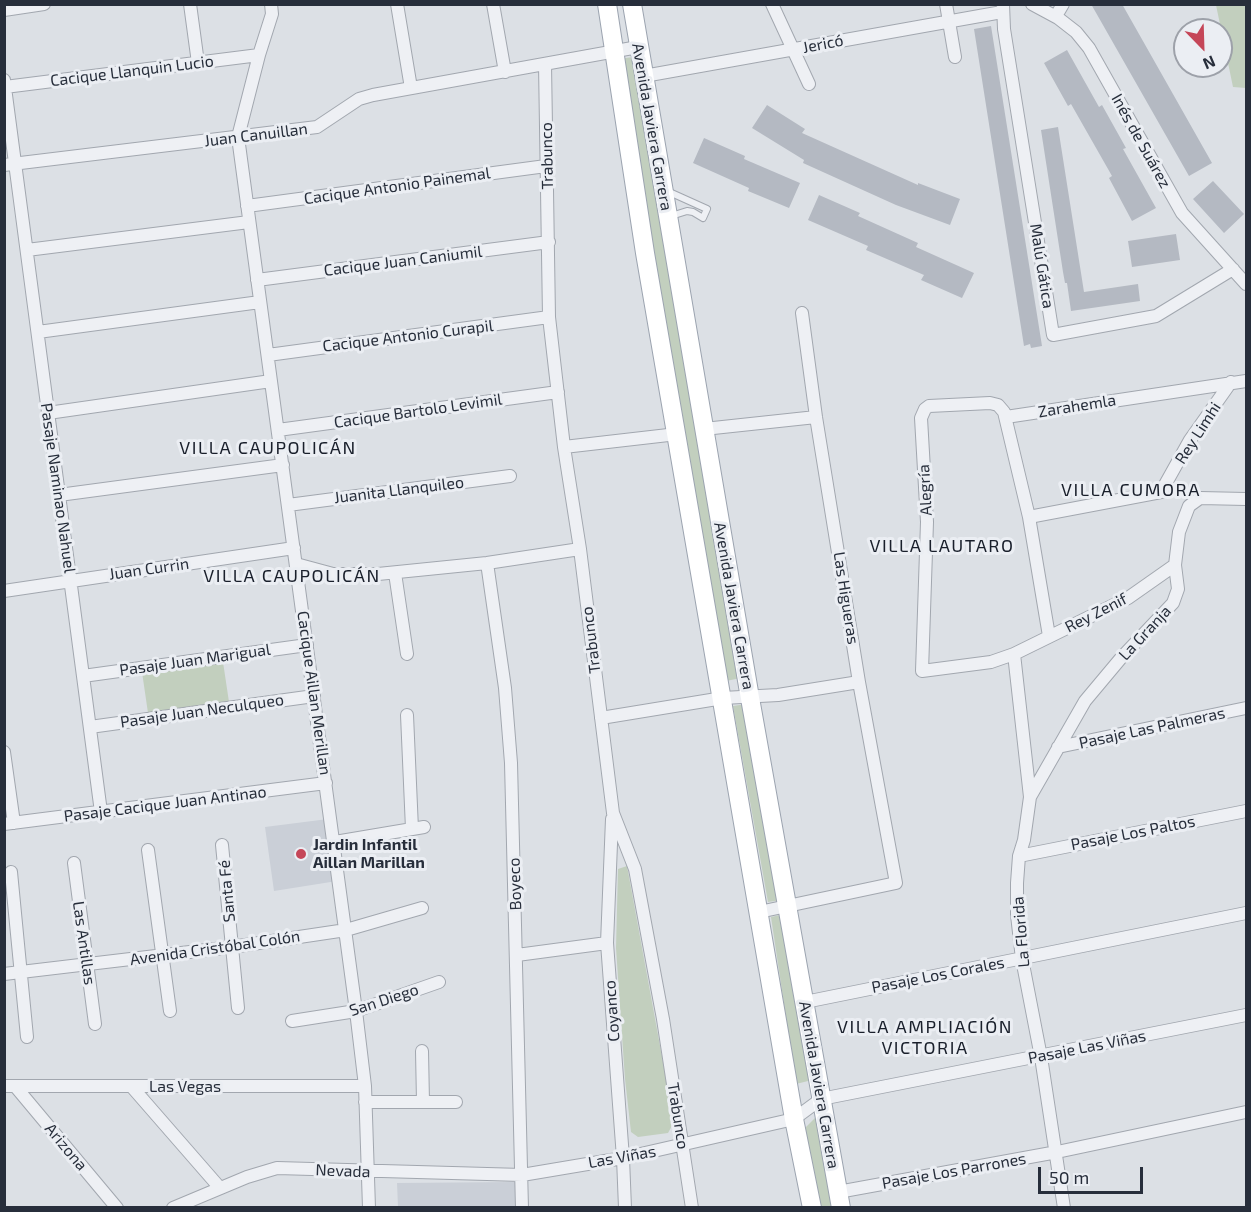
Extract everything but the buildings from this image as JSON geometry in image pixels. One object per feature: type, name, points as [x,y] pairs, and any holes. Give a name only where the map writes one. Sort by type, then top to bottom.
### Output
[{"type":"main road","name":"Avenida Javiera Carrera","points":[[607,4],[645,253],[794,1119],[812,1208]]},
{"type":"main road","name":"Avenida Javiera Carrera","points":[[632,4],[750,698],[806,1002],[839,1200]]},
{"type":"street","points":[[4,9],[44,4]]},
{"type":"street","points":[[190,4],[198,63]]},
{"type":"street","name":"Cacique Aillan Merillan","points":[[271,4],[272,14],[238,137],[356,1011],[365,1086],[369,1208]]},
{"type":"street","points":[[397,4],[411,88]]},
{"type":"street","points":[[493,4],[505,72]]},
{"type":"street","points":[[772,4],[810,84]]},
{"type":"street","points":[[946,4],[955,57]]},
{"type":"street","name":"Inés de Suárez","points":[[1032,4],[1056,16],[1076,32],[1089,48],[1182,213],[1246,284]]},
{"type":"street","points":[[1056,16],[1063,4]]},
{"type":"street","name":"Jericó","points":[[644,76],[949,21],[1003,8]]},
{"type":"street","name":"Malú Gática","points":[[1003,8],[1053,335],[1156,316],[1233,269]]},
{"type":"street","name":"Juan Canuillan","points":[[10,165],[317,128],[359,99],[638,48]]},
{"type":"street","name":"Cacique Llanquin Lucio","points":[[5,83],[259,55]]},
{"type":"street","name":"Trabunco","points":[[545,64],[549,318],[564,447],[580,549],[613,813],[635,869],[684,1146],[692,1208]]},
{"type":"street","name":"Pasaje Naminao Nahuel","points":[[5,83],[10,165],[27,250],[101,812]]},
{"type":"street","name":"Cacique Antonio Painemal","points":[[247,206],[546,166]]},
{"type":"street","points":[[27,250],[249,222]]},
{"type":"street","name":"Cacique Juan Caniumil","points":[[257,280],[549,242]]},
{"type":"street","points":[[38,332],[260,302]]},
{"type":"street","name":"Las Higueras","points":[[788,905],[896,883],[859,682],[816,417],[802,313]]},
{"type":"street","name":"Cacique Antonio Curapil","points":[[267,355],[549,318]]},
{"type":"street","points":[[48,413],[271,381]]},
{"type":"street","name":"Zarahemla","points":[[1006,417],[1246,381]]},
{"type":"street","name":"Rey Limhi","points":[[1029,517],[1161,492],[1190,441],[1231,382]]},
{"type":"street","name":"Cacique Bartolo Levimil","points":[[278,430],[558,392]]},
{"type":"street","name":"Alegría","points":[[922,671],[927,522],[921,418],[925,409],[933,404],[998,405],[1006,417]]},
{"type":"street","points":[[704,429],[816,417]]},
{"type":"street","points":[[1006,417],[1029,517],[1049,636]]},
{"type":"street","points":[[564,447],[677,434]]},
{"type":"street","points":[[59,495],[283,465]]},
{"type":"street","name":"Juanita Llanquileo","points":[[288,505],[510,476]]},
{"type":"street","name":"La Granja","points":[[1030,797],[1085,701],[1121,658],[1173,603],[1178,589],[1175,565],[1179,532],[1192,502],[1200,498],[1246,499]]},
{"type":"street","name":"Juan Currin","points":[[4,591],[294,548]]},
{"type":"street","points":[[296,564],[333,574],[395,573],[487,563],[580,549]]},
{"type":"street","name":"Boyeco","points":[[487,563],[505,688],[512,763],[522,1208]]},
{"type":"street","name":"Rey Zenif","points":[[922,671],[982,664],[1014,654],[1128,598],[1175,565]]},
{"type":"street","points":[[395,573],[407,654]]},
{"type":"street","name":"Pasaje Juan Marigual","points":[[83,676],[307,645]]},
{"type":"street","name":"La Florida","points":[[1014,654],[1030,797],[1024,840],[1019,856],[1017,894],[1022,959],[1041,1057],[1064,1208]]},
{"type":"street","points":[[601,718],[723,698],[778,695],[859,682]]},
{"type":"street","name":"Pasaje Juan Neculqueo","points":[[90,727],[314,696]]},
{"type":"street","name":"Pasaje Las Palmeras","points":[[1058,747],[1246,708]]},
{"type":"street","points":[[334,842],[418,828],[407,715]]},
{"type":"street","points":[[4,752],[9,824]]},
{"type":"street","name":"Pasaje Cacique Juan Antinao","points":[[9,824],[326,783]]},
{"type":"street","name":"Pasaje Los Paltos","points":[[1019,856],[1246,811]]},
{"type":"street","name":"Coyanco","points":[[613,813],[608,943],[625,1208]]},
{"type":"street","name":"Santa Fé","points":[[222,845],[238,1008]]},
{"type":"street","points":[[148,850],[170,1011]]},
{"type":"street","name":"Las Antillas","points":[[74,863],[95,1024]]},
{"type":"street","points":[[11,872],[27,1037]]},
{"type":"street","points":[[759,912],[788,905]]},
{"type":"street","name":"Avenida Cristóbal Colón","points":[[4,974],[232,947],[346,930],[422,908]]},
{"type":"street","name":"Pasaje Los Corales","points":[[806,1002],[1246,913]]},
{"type":"street","points":[[517,955],[608,943]]},
{"type":"street","name":"San Diego","points":[[292,1021],[356,1011],[439,982]]},
{"type":"street","name":"Pasaje Las Viñas","points":[[821,1099],[1246,1015]]},
{"type":"street","points":[[422,1051],[423,1102]]},
{"type":"street","name":"Las Vegas","points":[[10,1086],[365,1086]]},
{"type":"street","name":"Arizona","points":[[10,1086],[117,1208]]},
{"type":"street","points":[[132,1087],[220,1188]]},
{"type":"street","name":"Las Viñas","points":[[522,1175],[684,1146],[794,1119],[821,1099]]},
{"type":"street","points":[[365,1102],[456,1101]]},
{"type":"street","name":"Pasaje Los Parrones","points":[[839,1200],[1246,1112]]},
{"type":"street","name":"Nevada","points":[[172,1208],[247,1177],[277,1168],[522,1175]]},
{"type":"lane","points":[[664,190],[707,210],[703,218],[687,211],[667,218]]},
{"type":"shaded area","name":"Jardin Infantil Aillan Marillan","points":[[328,819],[337,881],[274,891],[265,827]]},
{"type":"shaded area","points":[[515,1182],[516,1207],[398,1207],[397,1183]]},
{"type":"green space","points":[[1216,5],[1246,5],[1246,88],[1233,87],[1231,78],[1233,78],[1233,18],[1219,18]]},
{"type":"green space","points":[[633,57],[741,678],[726,681],[619,59]]},
{"type":"green space","points":[[223,662],[229,702],[148,713],[142,672]]},
{"type":"green space","points":[[746,704],[782,900],[768,902],[733,706]]},
{"type":"green space","points":[[627,866],[674,1122],[668,1133],[638,1137],[631,1132],[616,948],[618,869]]},
{"type":"green space","points":[[785,914],[812,1080],[796,1084],[771,917]]},
{"type":"green space","points":[[820,1113],[836,1207],[819,1207],[804,1129]]},
{"type":"place","name":"Jardin Infantil Aillan Marillan","points":[[301,854]]},
{"type":"district","name":"VILLA CAUPOLICÁN","points":[[268,448]]},
{"type":"district","name":"VILLA CUMORA","points":[[1131,490]]},
{"type":"district","name":"VILLA LAUTARO","points":[[942,546]]},
{"type":"district","name":"VILLA CAUPOLICÁN","points":[[292,576]]},
{"type":"district","name":"VILLA AMPLIACIÓN VICTORIA","points":[[925,1037]]}]
